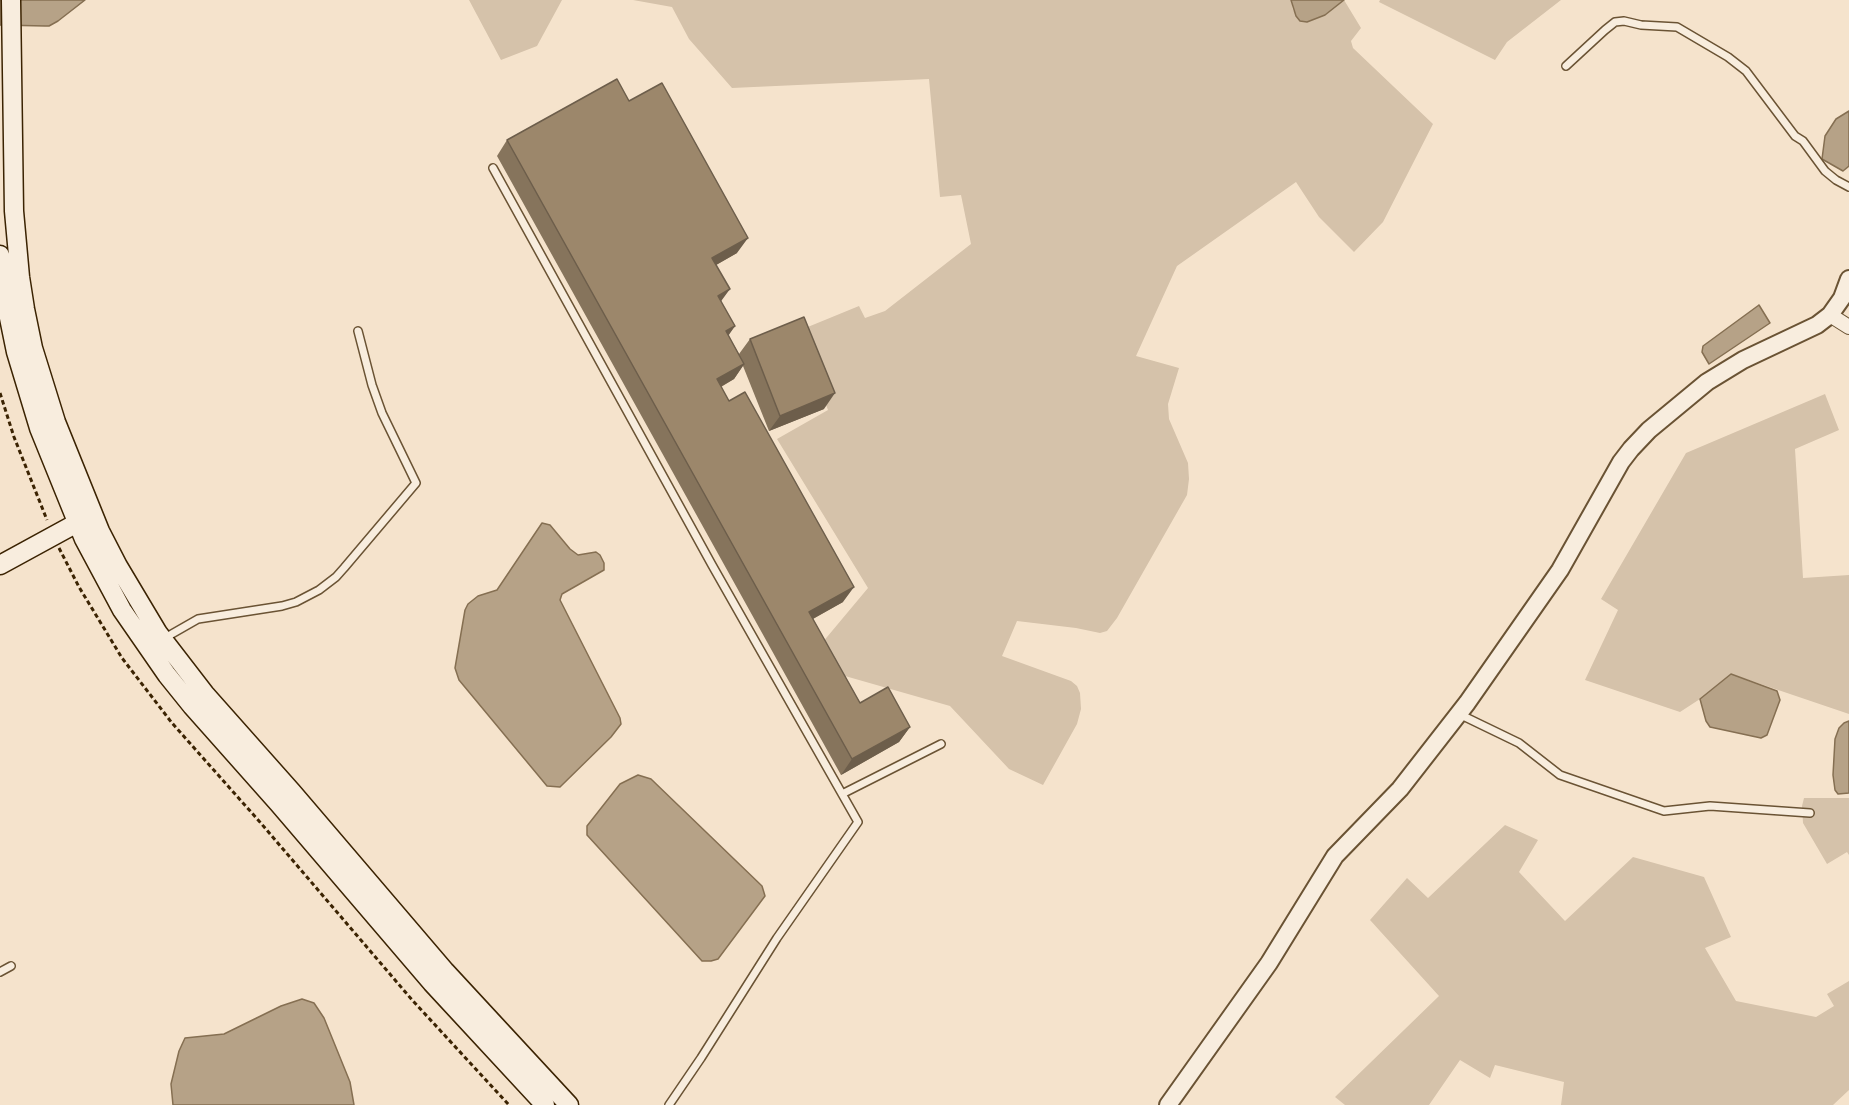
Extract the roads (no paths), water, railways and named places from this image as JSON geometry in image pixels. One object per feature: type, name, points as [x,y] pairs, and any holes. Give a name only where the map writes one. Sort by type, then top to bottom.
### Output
[{"type":"main road","points":[[11,0],[16,244],[33,348],[56,422],[96,522],[117,566],[163,639],[205,694],[445,971],[569,1105]]},
{"type":"main road","points":[[0,255],[8,313],[39,428],[77,523],[97,566],[122,610],[167,675],[432,983],[545,1105]]},
{"type":"main road","points":[[0,565],[77,523]]},
{"type":"street","points":[[1168,1105],[1269,963],[1335,856],[1400,789],[1459,714],[1560,570],[1622,462],[1649,430],[1707,382],[1743,360],[1817,324],[1830,315],[1842,298],[1849,279]]},
{"type":"street","points":[[1830,315],[1849,327]]},
{"type":"lane","points":[[1566,66],[1615,22],[1677,27],[1728,57],[1746,71],[1795,136],[1803,141],[1825,171],[1849,187]]},
{"type":"lane","points":[[493,168],[712,565],[858,822],[777,938],[669,1105]]},
{"type":"lane","points":[[163,639],[198,619],[282,606],[296,602],[319,590],[344,568],[416,483],[382,413],[358,331]]},
{"type":"lane","points":[[1459,714],[1519,743],[1560,776],[1664,811],[1710,806],[1810,813]]},
{"type":"lane","points":[[842,794],[941,744]]},
{"type":"lane","points":[[0,972],[11,966]]}]
